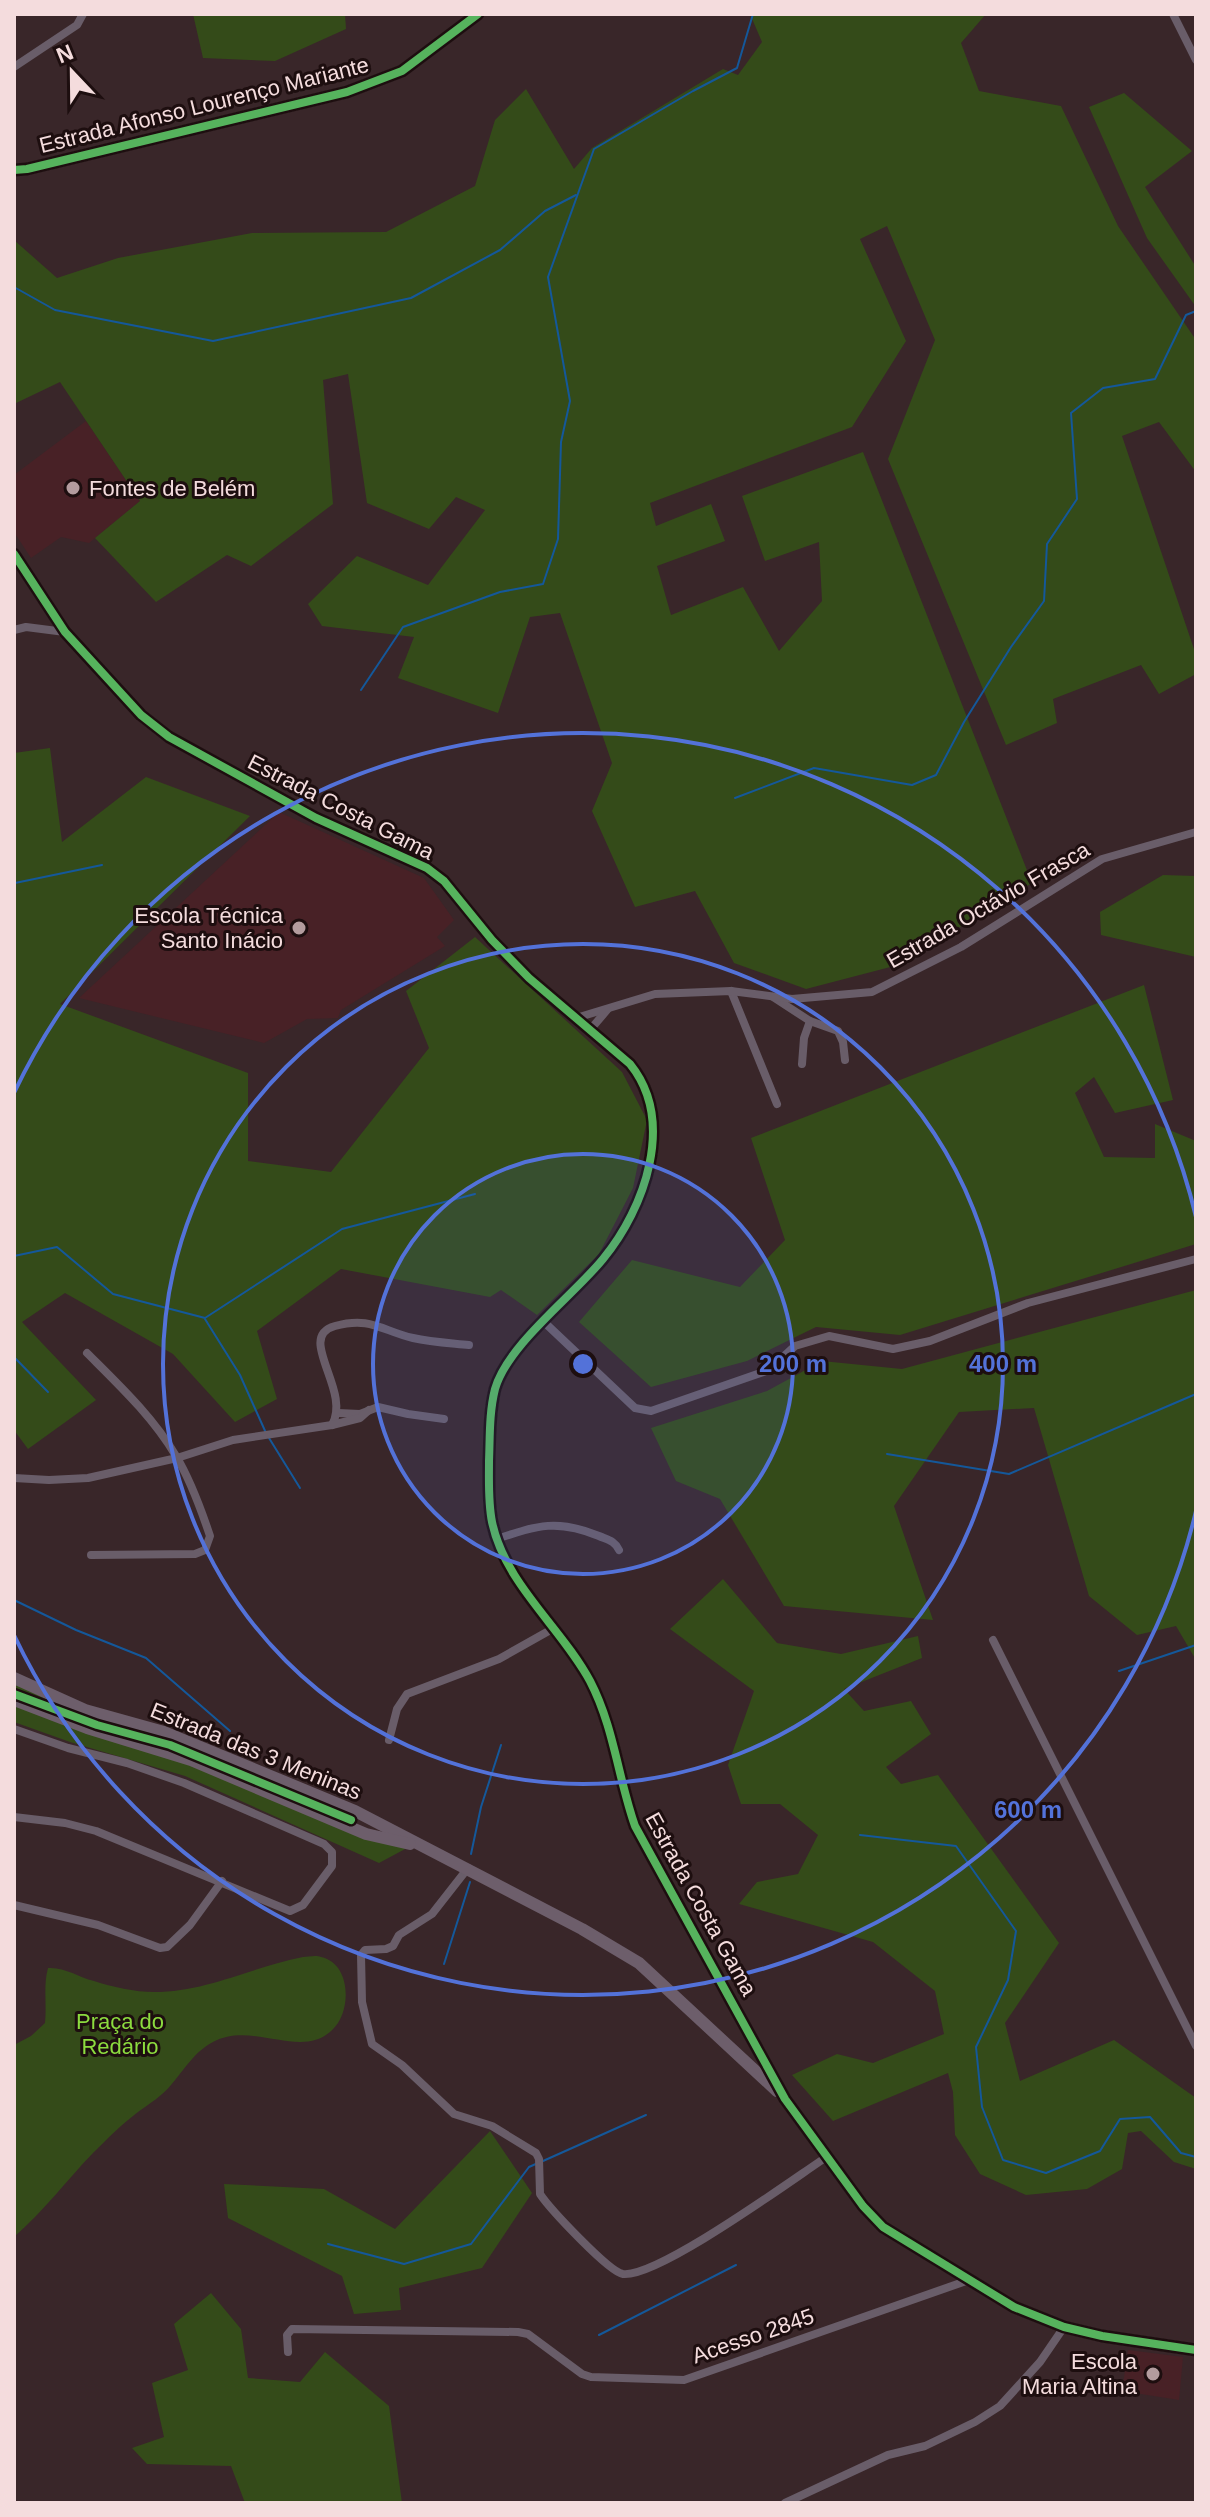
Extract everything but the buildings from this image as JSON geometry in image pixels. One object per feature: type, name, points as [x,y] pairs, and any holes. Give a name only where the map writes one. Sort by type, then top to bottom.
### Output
[{"type":"main road","name":"Estrada Afonso Lourenço Mariante","points":[[14,170],[183,133],[347,92],[402,71],[478,14]]},
{"type":"main road","name":"Estrada Costa Gama","points":[[14,554],[65,632],[141,715],[169,737],[315,817],[427,868],[444,881],[492,940],[529,978],[639,1075],[651,1109],[653,1149],[642,1190],[604,1259],[519,1349],[500,1375],[493,1397],[489,1498],[497,1539],[519,1580],[579,1663],[600,1702],[635,1826],[785,2099],[863,2206],[883,2227],[1014,2307],[1064,2327],[1102,2336],[1196,2350]]},
{"type":"main road","name":"Estrada das 3 Meninas","points":[[14,1678],[85,1710],[164,1732],[355,1811],[582,1929],[639,1963],[785,2099]]},
{"type":"main road","name":"Estrada das 3 Meninas","points":[[14,1700],[87,1728],[191,1760],[366,1834],[436,1852]]},
{"type":"main road","points":[[736,2052],[756,2043]]},
{"type":"street","points":[[14,67],[77,25],[83,14]]},
{"type":"street","points":[[1173,14],[1196,60]]},
{"type":"street","points":[[14,630],[26,627],[65,632]]},
{"type":"street","name":"Estrada Octávio Frasca","points":[[576,1018],[655,994],[731,991],[792,999],[872,992],[961,947],[1102,859],[1196,832]]},
{"type":"street","points":[[731,991],[777,1104]]},
{"type":"street","points":[[772,996],[810,1021],[838,1031],[845,1060]]},
{"type":"street","points":[[590,1030],[607,1010]]},
{"type":"street","points":[[802,1064],[804,1038],[810,1021]]},
{"type":"street","points":[[544,1322],[635,1408],[651,1411],[769,1370],[795,1346],[829,1336],[893,1349],[930,1341],[1028,1303],[1196,1259]]},
{"type":"street","points":[[332,1425],[338,1413],[336,1397],[319,1345],[321,1335],[327,1328],[363,1322],[392,1329],[411,1338],[469,1345]]},
{"type":"street","points":[[87,1353],[135,1401],[177,1458],[199,1505],[211,1542],[205,1550],[195,1554],[91,1555]]},
{"type":"street","points":[[338,1413],[345,1411],[356,1415],[378,1407],[444,1419]]},
{"type":"street","points":[[14,1478],[78,1479],[177,1458],[233,1440],[332,1425],[360,1418],[369,1410]]},
{"type":"street","points":[[497,1539],[561,1524],[576,1526],[612,1542],[619,1550]]},
{"type":"street","points":[[389,1740],[397,1709],[407,1694],[499,1659],[554,1628]]},
{"type":"street","points":[[993,1640],[1196,2046]]},
{"type":"street","points":[[14,1729],[184,1783],[324,1844],[332,1852],[332,1866],[303,1905],[290,1911],[96,1831],[65,1823],[14,1817]]},
{"type":"street","points":[[468,1868],[432,1914],[399,1935],[393,1946],[370,1949],[361,1955],[362,2002],[368,2036],[378,2050],[402,2065],[454,2114],[492,2126],[536,2153],[539,2159],[540,2194],[612,2270],[630,2274],[673,2258],[828,2156]]},
{"type":"street","points":[[14,1905],[78,1919],[160,1948],[167,1947],[190,1925],[222,1881]]},
{"type":"street","name":"Acesso 2845","points":[[288,2352],[287,2335],[292,2329],[518,2332],[528,2334],[582,2374],[591,2377],[684,2380],[969,2280]]},
{"type":"street","points":[[785,2503],[888,2455],[925,2446],[975,2422],[1000,2406],[1040,2362],[1064,2327]]},
{"type":"shaded area","name":"Fontes de Belém","points":[[86,421],[140,501],[89,543],[61,537],[31,558],[14,532],[14,475]]},
{"type":"shaded area","name":"Escola Técnica Santo Inácio","points":[[279,812],[424,878],[454,920],[437,937],[445,946],[341,1010],[338,1018],[307,1019],[264,1043],[79,998]]},
{"type":"shaded area","name":"Escola Maria Altina","points":[[1128,2350],[1183,2357],[1179,2400],[1122,2391]]},
{"type":"green space","points":[[193,14],[345,14],[346,29],[275,61],[203,58]]},
{"type":"green space","points":[[750,14],[986,14],[961,43],[979,91],[1061,106],[1118,226],[1196,340],[1196,472],[1159,422],[1122,436],[1196,655],[1196,674],[1159,694],[1141,665],[1053,699],[1057,723],[1006,745],[888,459],[935,340],[887,226],[860,239],[906,341],[852,427],[650,503],[656,526],[711,504],[725,541],[657,566],[671,615],[743,587],[779,651],[822,601],[819,542],[765,561],[742,496],[863,452],[1032,883],[898,965],[806,989],[734,963],[695,891],[635,907],[592,811],[612,763],[560,613],[530,617],[498,713],[398,678],[414,637],[322,626],[308,604],[357,556],[428,585],[485,510],[456,497],[429,529],[367,503],[348,374],[323,380],[333,504],[251,566],[227,555],[156,602],[95,538],[140,501],[60,382],[14,404],[14,240],[57,278],[118,258],[252,233],[386,232],[475,186],[495,120],[526,89],[574,169],[592,148],[723,69],[738,75],[762,42]]},
{"type":"green space","points":[[1124,93],[1192,151],[1145,187],[1196,267],[1196,307],[1147,238],[1089,107]]},
{"type":"green space","points":[[50,748],[62,842],[146,777],[250,816],[60,1004],[248,1073],[248,1161],[331,1172],[429,1048],[406,991],[475,937],[622,1072],[647,1120],[633,1188],[599,1254],[537,1315],[501,1290],[490,1297],[341,1269],[257,1331],[277,1399],[235,1422],[173,1354],[65,1293],[22,1322],[96,1400],[28,1449],[14,1430],[14,753]]},
{"type":"green space","points":[[1163,875],[1196,876],[1196,957],[1101,935],[1100,912]]},
{"type":"green space","points":[[1144,985],[1173,1100],[1115,1113],[1094,1077],[1075,1093],[1104,1157],[1155,1158],[1155,1124],[1196,1141],[1196,1244],[900,1335],[816,1327],[747,1361],[651,1387],[579,1322],[632,1260],[740,1287],[785,1240],[751,1138]]},
{"type":"green space","points":[[1196,1290],[1196,1660],[1176,1626],[1137,1635],[1089,1596],[1034,1408],[959,1412],[894,1506],[933,1620],[784,1606],[720,1499],[676,1481],[651,1428],[767,1391],[822,1361],[902,1369]]},
{"type":"green space","points":[[723,1579],[777,1643],[841,1654],[918,1636],[922,1658],[844,1689],[864,1711],[911,1701],[931,1734],[886,1767],[901,1784],[938,1775],[1059,1943],[1005,2023],[1020,2081],[1114,2040],[1196,2098],[1196,2169],[1174,2162],[1141,2131],[1128,2133],[1122,2169],[1087,2189],[1026,2195],[980,2174],[955,2135],[953,2092],[948,2073],[833,2121],[792,2075],[837,2054],[873,2063],[944,2034],[935,1991],[873,1942],[739,1904],[757,1882],[798,1874],[818,1835],[780,1804],[741,1804],[728,1765],[754,1691],[670,1629]]},
{"type":"green space","points":[[14,1682],[152,1732],[354,1816],[355,1821],[353,1823],[14,1697]]},
{"type":"green space","points":[[14,1704],[150,1749],[407,1848],[379,1863],[185,1776],[14,1722]]},
{"type":"green space","name":"Praça do Redário","points":[[319,1956],[330,1961],[342,1975],[345,1985],[342,2015],[326,2035],[312,2041],[296,2042],[246,2035],[229,2036],[206,2046],[164,2093],[98,2148],[14,2237],[14,2045],[31,2036],[45,2023],[48,1968],[116,1987],[154,1992],[211,1984],[303,1957]]},
{"type":"green space","points":[[490,2131],[532,2193],[482,2268],[399,2288],[401,2310],[354,2314],[342,2276],[228,2218],[224,2184],[324,2189],[395,2229]]},
{"type":"green space","points":[[211,2293],[241,2329],[248,2378],[300,2382],[325,2352],[389,2406],[402,2503],[245,2503],[231,2466],[147,2464],[132,2448],[164,2437],[152,2383],[188,2370],[174,2324]]},
{"type":"waterway","points":[[361,690],[403,627],[500,592],[543,584],[558,539],[561,442],[570,401],[548,277],[594,149],[737,68],[753,14]]},
{"type":"waterway","points":[[14,287],[55,310],[213,341],[411,298],[500,250],[545,211],[576,195]]},
{"type":"waterway","points":[[735,798],[814,768],[912,785],[936,775],[964,722],[1044,601],[1047,544],[1077,499],[1071,413],[1103,388],[1155,379],[1186,315],[1196,311]]},
{"type":"waterway","points":[[14,852],[14,910]]},
{"type":"waterway","points":[[15,883],[102,865]]},
{"type":"waterway","points":[[14,1256],[57,1247],[113,1294],[205,1318],[342,1229],[475,1194]]},
{"type":"waterway","points":[[205,1319],[240,1375],[266,1433]]},
{"type":"waterway","points":[[14,1357],[48,1392]]},
{"type":"waterway","points":[[887,1454],[1009,1474],[1196,1394]]},
{"type":"waterway","points":[[269,1438],[300,1488]]},
{"type":"waterway","points":[[14,1600],[76,1630],[146,1658],[230,1731]]},
{"type":"waterway","points":[[1119,1671],[1196,1645]]},
{"type":"waterway","points":[[471,1854],[481,1807],[501,1745]]},
{"type":"waterway","points":[[860,1835],[956,1846],[1016,1931],[1008,1980],[976,2047],[982,2107],[1003,2160],[1046,2173],[1100,2151],[1120,2119],[1150,2117],[1181,2153],[1196,2157]]},
{"type":"waterway","points":[[444,1964],[470,1882]]},
{"type":"waterway","points":[[543,2161],[646,2115]]},
{"type":"waterway","points":[[328,2244],[404,2264],[471,2244],[529,2167],[538,2163]]},
{"type":"waterway","points":[[599,2335],[736,2265]]},
{"type":"cycle path","points":[[14,170],[347,92],[402,71],[478,14]]},
{"type":"cycle path","points":[[14,554],[65,632],[141,715],[169,737],[316,818],[427,868],[444,881],[492,940],[529,978],[630,1064],[644,1087],[651,1111],[653,1137],[650,1164],[642,1190],[618,1238],[603,1259],[513,1355],[495,1389],[490,1425],[489,1492],[492,1522],[499,1544],[521,1585],[590,1681],[605,1716],[635,1826],[785,2099],[863,2206],[883,2227],[1014,2307],[1064,2327],[1102,2336],[1196,2350]]},
{"type":"cycle path","points":[[14,1694],[97,1725],[170,1745],[351,1820]]},
{"type":"place","name":"Fontes de Belém","points":[[73,488]]},
{"type":"place","name":"Escola Técnica Santo Inácio","points":[[299,928]]},
{"type":"place","name":"Escola Maria Altina","points":[[1153,2374]]}]
